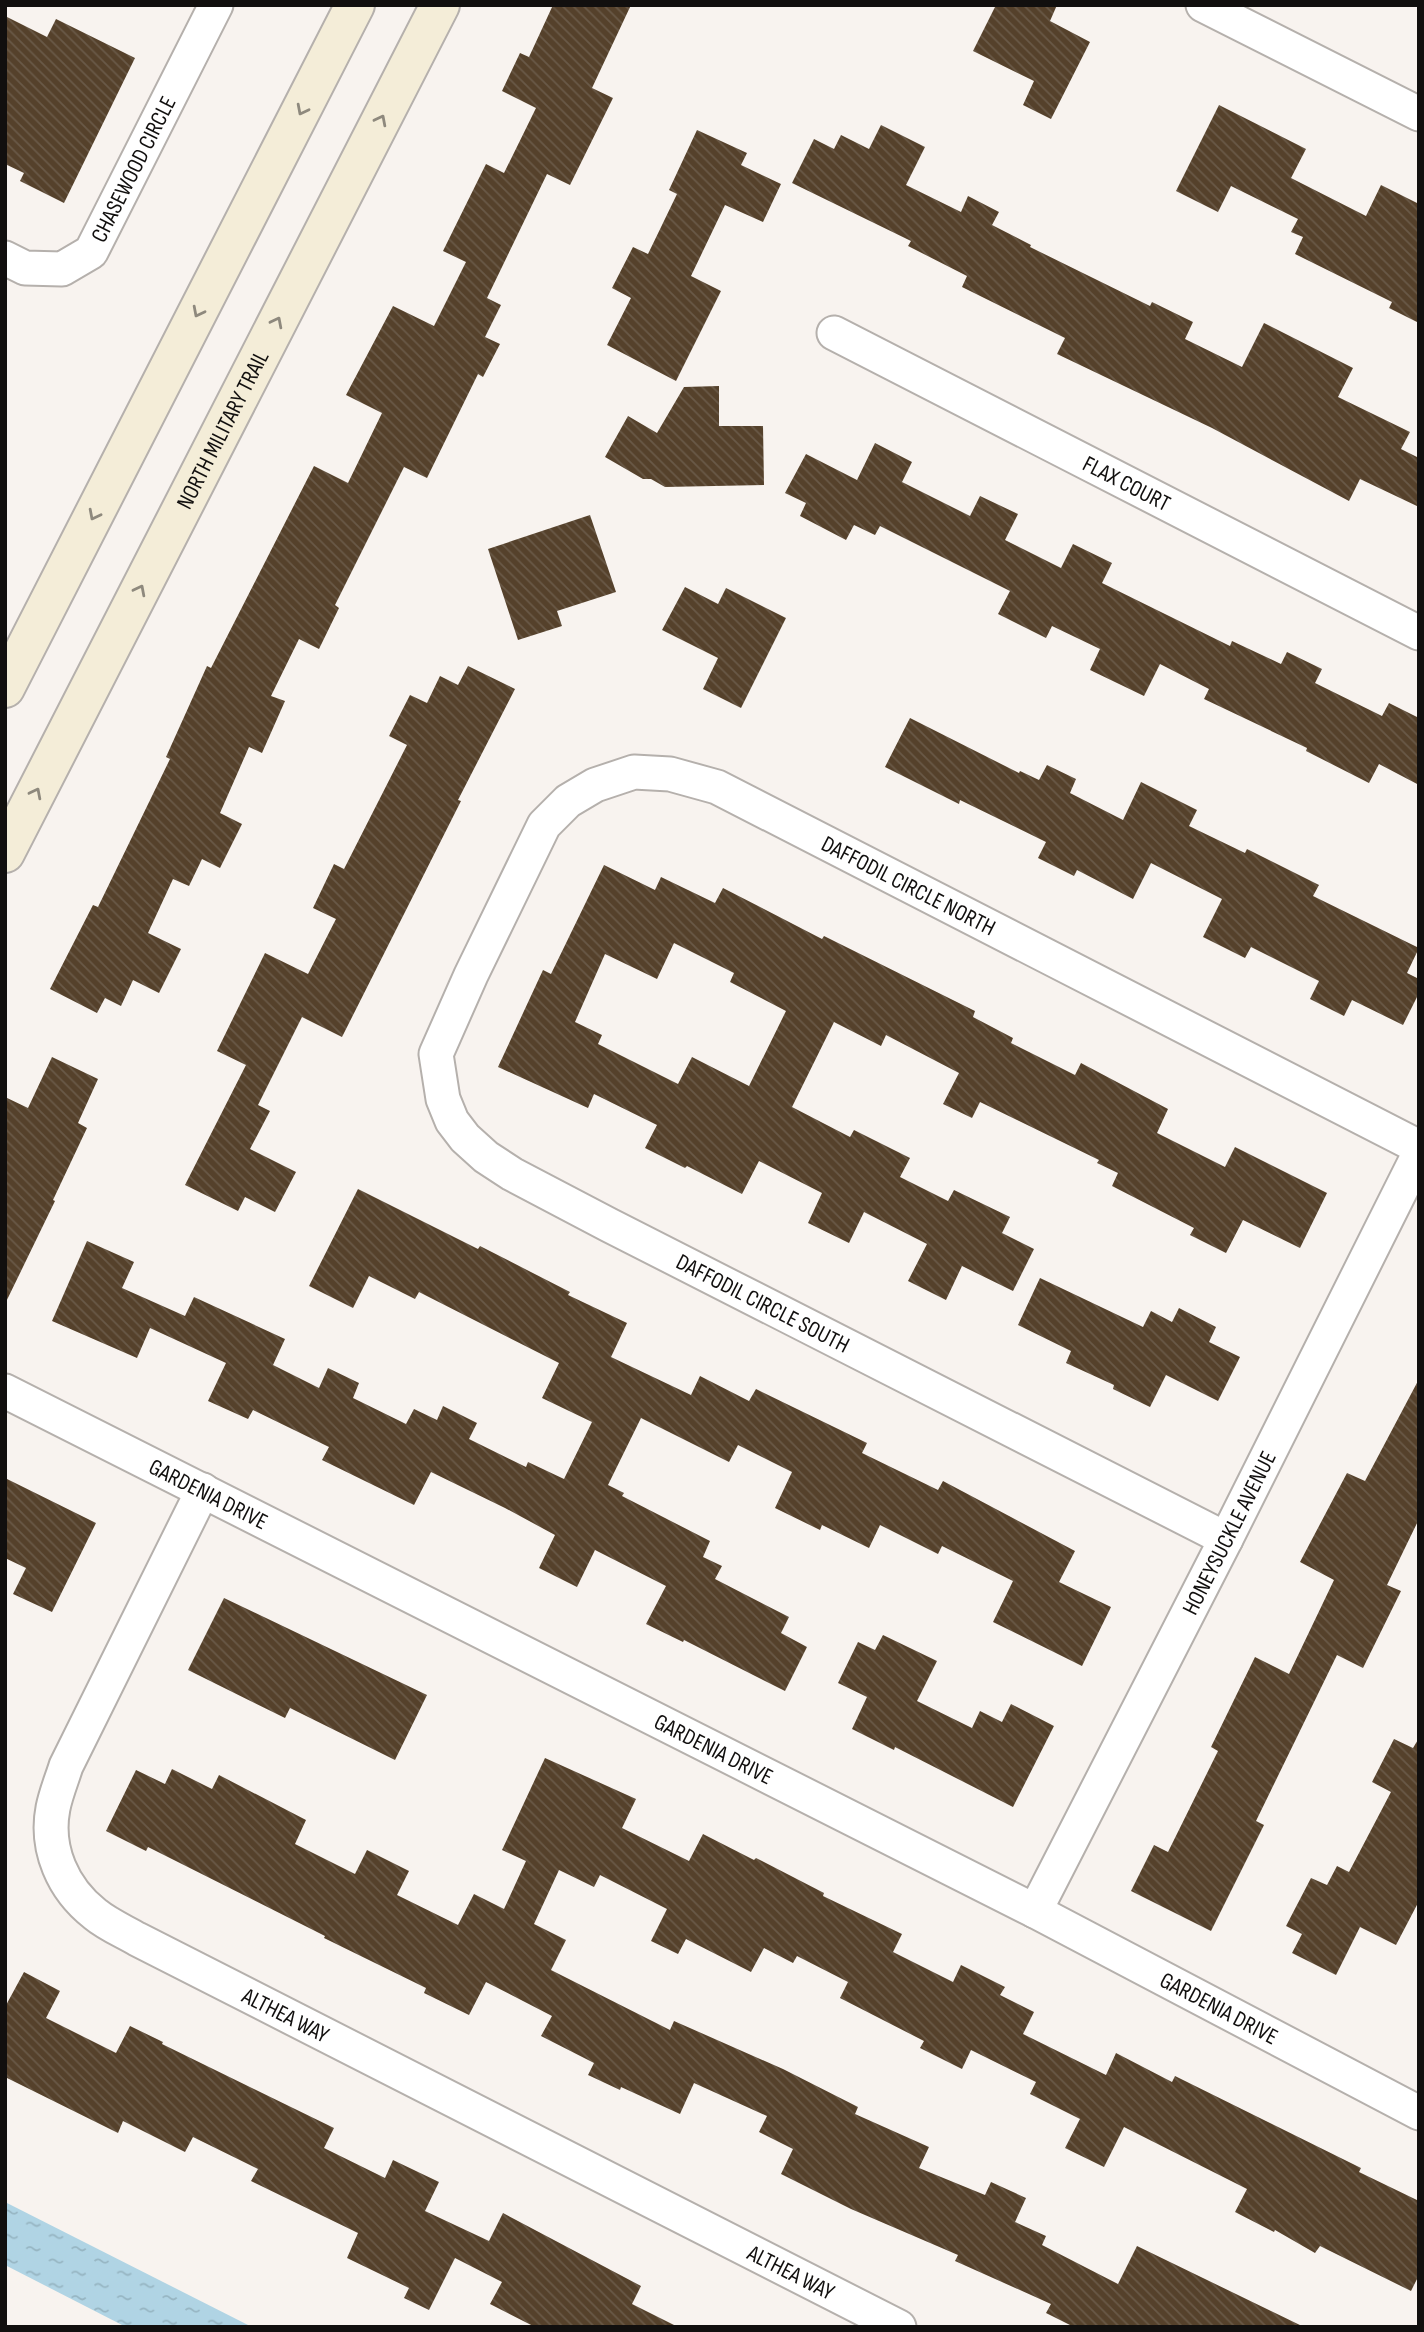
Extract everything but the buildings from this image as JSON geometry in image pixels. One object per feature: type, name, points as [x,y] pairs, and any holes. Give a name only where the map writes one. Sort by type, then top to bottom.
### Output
[{"type":"main road","points":[[5,688],[355,5]]},
{"type":"main road","name":"NORTH MILITARY TRAIL","points":[[5,853],[440,5]]},
{"type":"street","name":"CHASEWOOD CIRCLE","points":[[5,258],[25,268],[62,269],[91,252],[216,5]]},
{"type":"street","points":[[1203,5],[1419,114]]},
{"type":"street","name":"FLAX COURT","points":[[834,333],[1419,633]]},
{"type":"street","name":"DAFFODIL CIRCLE NORTH","points":[[471,975],[544,825],[568,801],[595,785],[634,772],[670,774],[717,787],[1419,1147]]},
{"type":"street","name":"DAFFODIL CIRCLE SOUTH","points":[[471,975],[436,1054],[443,1099],[452,1121],[486,1157],[512,1174],[609,1225],[1226,1539]]},
{"type":"street","name":"HONEYSUCKLE AVENUE","points":[[1035,1911],[1419,1154]]},
{"type":"street","name":"GARDENIA DRIVE","points":[[5,1391],[1415,2102]]},
{"type":"street","name":"ALTHEA WAY","points":[[203,1490],[66,1766],[53,1809],[52,1844],[58,1867],[71,1891],[95,1915],[137,1939],[899,2327]]},
{"type":"water","points":[[5,2202],[252,2327],[126,2327],[5,2265]]}]
